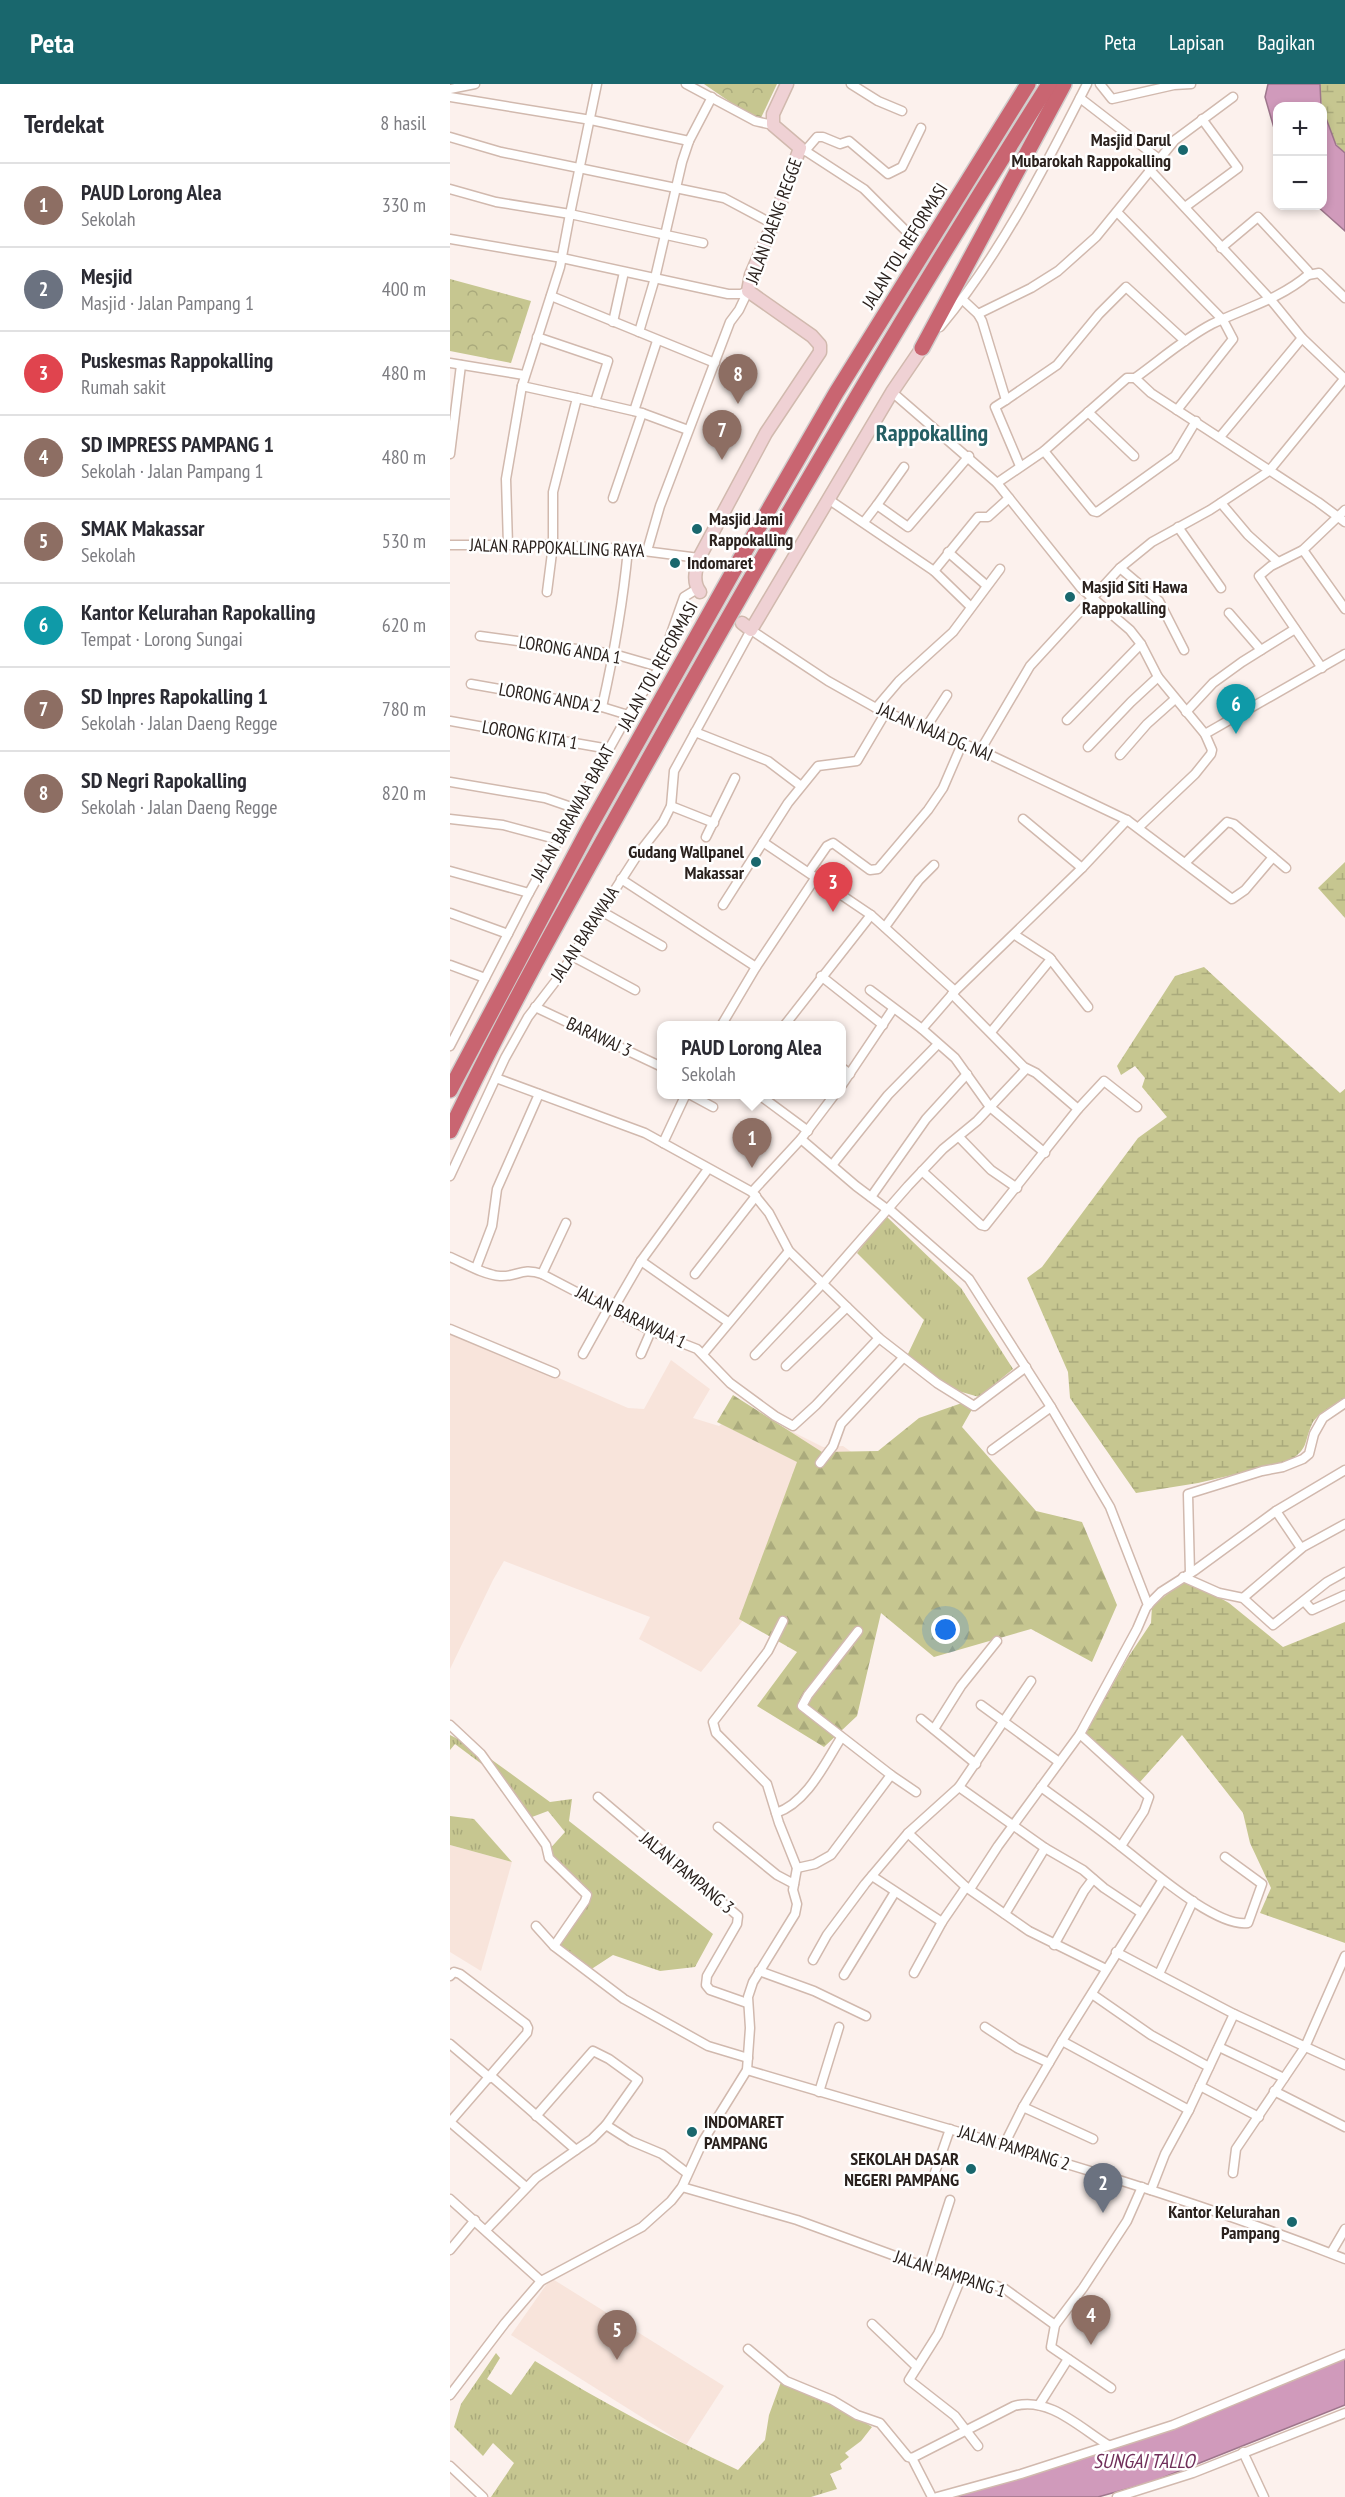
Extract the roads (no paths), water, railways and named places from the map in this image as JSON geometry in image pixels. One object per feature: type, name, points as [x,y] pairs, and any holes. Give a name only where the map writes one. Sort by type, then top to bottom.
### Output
[{"type":"highway","name":"JALAN TOL REFORMASI","points":[[450,1090],[588,830],[836,393],[1028,84]]},
{"type":"highway","name":"JALAN TOL REFORMASI","points":[[450,1131],[491,1047],[762,557],[861,388],[1049,84]]},
{"type":"highway","points":[[922,348],[1064,84]]},
{"type":"highway","points":[[450,1077],[484,1024]]},
{"type":"street","points":[[450,89],[475,84]]},
{"type":"street","points":[[508,545],[506,479],[524,375],[562,258],[597,84]]},
{"type":"street","points":[[686,84],[755,121],[773,124],[773,114],[787,84]]},
{"type":"street","points":[[746,626],[828,499],[892,392],[922,348],[963,300],[1017,213],[1087,84]]},
{"type":"street","points":[[1100,84],[1109,98],[1116,99],[1174,85],[1191,84]]},
{"type":"street","points":[[853,86],[902,111]]},
{"type":"street","points":[[450,97],[591,120],[689,141]]},
{"type":"street","points":[[639,332],[656,278],[675,188],[689,141],[712,97]]},
{"type":"street","points":[[978,314],[1058,271],[1096,237],[1149,169],[1175,140],[1233,97]]},
{"type":"street","points":[[1080,98],[1159,159]]},
{"type":"street","points":[[1185,207],[1238,168],[1202,119]]},
{"type":"street","name":"JALAN DAENG REGGE","points":[[699,558],[766,433],[819,352],[820,345],[812,336],[748,291],[751,275],[802,150],[773,124]]},
{"type":"street","points":[[906,231],[864,189],[802,150],[817,137],[823,137],[837,144],[849,141],[888,174],[902,167],[921,128]]},
{"type":"street","points":[[450,136],[501,152],[729,200],[773,224]]},
{"type":"street","points":[[980,751],[1030,666],[1120,568],[1152,542],[1221,503],[1269,471],[1345,378],[1302,338],[1271,300],[1149,169]]},
{"type":"street","points":[[450,189],[496,202],[570,214],[703,243]]},
{"type":"street","points":[[1117,212],[1223,320],[1232,336],[1232,341],[1176,410]]},
{"type":"street","points":[[1221,248],[1258,217],[1308,272],[1308,275]]},
{"type":"street","points":[[450,239],[562,258],[735,295],[748,291]]},
{"type":"street","points":[[613,322],[624,272]]},
{"type":"street","points":[[997,483],[1044,451],[1127,378],[1135,378],[1185,341],[1223,320],[1271,300],[1308,275],[1320,273],[1345,298]]},
{"type":"street","points":[[1020,466],[994,407],[1057,365],[1099,314],[1126,287],[1185,341]]},
{"type":"street","points":[[647,551],[660,507],[688,430],[730,322],[748,291]]},
{"type":"street","points":[[551,296],[715,363]]},
{"type":"street","points":[[963,300],[978,314],[1006,400]]},
{"type":"street","points":[[537,337],[608,361],[595,402]]},
{"type":"street","points":[[1220,437],[1302,338]]},
{"type":"street","points":[[613,498],[657,341]]},
{"type":"street","points":[[450,363],[524,375]]},
{"type":"street","points":[[450,454],[461,365]]},
{"type":"street","points":[[1135,378],[1151,393],[1176,410],[1343,517],[1303,550],[1278,562],[1260,573],[1259,576],[1322,668]]},
{"type":"street","points":[[522,386],[638,412],[688,430]]},
{"type":"street","points":[[892,392],[969,456],[997,483],[1072,577],[1092,599],[1130,630],[1141,644],[1158,677],[1205,734],[1212,750],[1211,754],[1195,774],[1139,826]]},
{"type":"street","points":[[547,592],[553,545],[553,492],[577,398]]},
{"type":"street","points":[[1088,412],[1134,456]]},
{"type":"street","points":[[1044,451],[1097,513],[1174,456],[1196,422]]},
{"type":"street","points":[[877,505],[908,527],[969,456]]},
{"type":"street","points":[[864,522],[904,467]]},
{"type":"street","points":[[934,571],[978,517],[988,517],[1009,498]]},
{"type":"street","points":[[828,499],[934,571],[971,607]]},
{"type":"street","points":[[1221,503],[1248,535],[1278,562]]},
{"type":"street","points":[[1178,527],[1221,588]]},
{"type":"street","name":"JALAN RAPPOKALLING RAYA","points":[[450,545],[553,545],[628,549],[699,558]]},
{"type":"street","points":[[602,707],[614,654],[628,549]]},
{"type":"street","points":[[1303,550],[1345,609]]},
{"type":"street","points":[[948,552],[987,585]]},
{"type":"street","points":[[698,591],[695,572],[699,558]]},
{"type":"street","points":[[1120,568],[1159,601],[1184,650]]},
{"type":"street","points":[[876,708],[899,681],[949,637],[999,569]]},
{"type":"street","name":"JALAN BARAWAJA BARAT","points":[[450,1046],[529,893],[609,748],[659,667],[684,597],[698,591]]},
{"type":"street","points":[[1229,613],[1261,650]]},
{"type":"street","name":"JALAN NAJA DG. NAI","points":[[746,626],[828,681],[876,708],[980,751],[1127,819],[1233,900],[1245,890],[1273,857]]},
{"type":"street","name":"JALAN BARAWAJA","points":[[450,1176],[516,1037],[572,956],[621,879],[663,822],[671,806],[674,771],[746,626]]},
{"type":"street","points":[[1186,712],[1213,683],[1295,629]]},
{"type":"street","name":"LORONG ANDA 1","points":[[480,636],[614,654],[659,667]]},
{"type":"street","points":[[1067,720],[1141,644]]},
{"type":"street","points":[[1205,734],[1345,654]]},
{"type":"street","points":[[1088,747],[1136,696],[1158,677]]},
{"type":"street","name":"LORONG ANDA 2","points":[[471,684],[602,707],[628,715]]},
{"type":"street","points":[[925,729],[947,695]]},
{"type":"street","points":[[1120,755],[1147,724],[1175,699]]},
{"type":"street","points":[[723,905],[801,786],[818,766],[857,761],[886,712]]},
{"type":"street","name":"LORONG KITA 1","points":[[450,721],[609,748]]},
{"type":"street","points":[[695,732],[768,761],[801,786]]},
{"type":"street","points":[[724,1021],[812,874],[826,846],[833,843],[870,870],[878,869],[928,810],[948,778],[962,744]]},
{"type":"street","points":[[706,837],[735,778]]},
{"type":"street","points":[[450,782],[545,798],[577,809]]},
{"type":"street","points":[[671,806],[714,823]]},
{"type":"street","points":[[450,819],[503,825],[560,840]]},
{"type":"street","points":[[1023,819],[1082,868]]},
{"type":"street","points":[[922,1029],[954,992],[1082,868],[1127,819]]},
{"type":"street","points":[[1185,863],[1227,822],[1234,824],[1286,868]]},
{"type":"street","points":[[763,842],[871,915],[954,992],[1026,1069],[1036,1073],[1078,1109]]},
{"type":"street","points":[[885,927],[919,880],[934,865]]},
{"type":"street","points":[[450,871],[529,893]]},
{"type":"street","points":[[621,879],[756,967]]},
{"type":"street","points":[[601,911],[662,946]]},
{"type":"street","points":[[450,913],[508,934]]},
{"type":"street","points":[[788,1021],[871,915]]},
{"type":"street","points":[[1015,935],[1051,959],[1088,1007]]},
{"type":"street","points":[[572,956],[635,990]]},
{"type":"street","points":[[992,1032],[1051,959]]},
{"type":"street","points":[[450,965],[485,978]]},
{"type":"street","points":[[821,976],[883,1025]]},
{"type":"street","points":[[870,990],[922,1029],[955,1058],[990,1107],[1044,1153]]},
{"type":"street","name":"BARAWAJ 3","points":[[535,1007],[657,1065]]},
{"type":"street","points":[[846,1080],[893,1009]]},
{"type":"street","points":[[833,1164],[888,1095],[938,1044]]},
{"type":"street","points":[[755,1355],[824,1282],[922,1171],[990,1107],[1026,1069]]},
{"type":"street","points":[[846,1071],[850,1074]]},
{"type":"street","points":[[871,1197],[926,1119],[967,1074]]},
{"type":"street","points":[[496,1078],[628,1126],[754,1194],[769,1214],[789,1251],[824,1282],[879,1338],[903,1358],[974,1406],[1026,1367]]},
{"type":"street","points":[[922,1171],[984,1226],[1104,1080],[1137,1107]]},
{"type":"street","points":[[476,1268],[492,1226],[497,1189],[539,1094]]},
{"type":"street","points":[[663,1143],[685,1099]]},
{"type":"street","points":[[696,1099],[713,1107]]},
{"type":"street","points":[[764,1099],[808,1131]]},
{"type":"street","points":[[695,1274],[754,1194],[832,1099]]},
{"type":"street","points":[[959,1137],[991,1170],[1017,1188]]},
{"type":"street","points":[[801,1139],[833,1164],[847,1180],[889,1209],[969,1280],[1051,1407],[1110,1507],[1148,1605]]},
{"type":"street","points":[[583,1354],[641,1262],[708,1169]]},
{"type":"street","points":[[542,1274],[566,1223]]},
{"type":"street","points":[[703,1354],[789,1251]]},
{"type":"street","name":"JALAN BARAWAJA 1","points":[[450,1257],[501,1276],[526,1270],[542,1274],[651,1331],[685,1344],[703,1354],[730,1383],[791,1426],[816,1406],[879,1338]]},
{"type":"street","points":[[641,1262],[728,1322]]},
{"type":"street","points":[[786,1366],[847,1307]]},
{"type":"street","points":[[450,1329],[555,1373]]},
{"type":"street","points":[[641,1354],[651,1331]]},
{"type":"street","points":[[820,1463],[833,1446],[841,1424],[903,1358]]},
{"type":"street","points":[[1186,1575],[1188,1494],[1262,1471],[1283,1467],[1303,1459],[1309,1454],[1314,1434],[1323,1418],[1345,1403]]},
{"type":"street","points":[[992,1450],[1051,1407]]},
{"type":"street","points":[[914,1973],[942,1922],[1080,1734],[1148,1605],[1174,1583],[1276,1511],[1345,1470]]},
{"type":"street","points":[[1276,1511],[1301,1548]]},
{"type":"street","points":[[1243,1598],[1301,1548],[1345,1524]]},
{"type":"street","points":[[1186,1575],[1219,1593],[1243,1598],[1273,1624],[1327,1582],[1345,1572]]},
{"type":"street","points":[[1304,1601],[1312,1610],[1345,1595]]},
{"type":"street","points":[[450,2395],[505,2323],[541,2281],[642,2227],[660,2213],[682,2187],[703,2141],[747,2070],[750,2015],[747,2004],[750,1990],[759,1971],[795,1914],[797,1904],[794,1884],[797,1868],[776,1813],[768,1784],[716,1733],[713,1722],[768,1651],[783,1621]]},
{"type":"street","points":[[858,1631],[802,1706],[841,1738],[916,1792]]},
{"type":"street","points":[[934,1729],[961,1686],[997,1641]]},
{"type":"street","points":[[813,1960],[827,1935],[908,1833],[959,1787],[1031,1681]]},
{"type":"street","points":[[981,1705],[1059,1762]]},
{"type":"street","points":[[921,1719],[976,1764]]},
{"type":"street","points":[[450,1725],[481,1754],[546,1845],[549,1858],[587,1896],[554,1946]]},
{"type":"street","points":[[1080,1734],[1150,1799],[1121,1846]]},
{"type":"street","points":[[776,1813],[793,1805],[818,1774],[841,1738]]},
{"type":"street","points":[[797,1868],[815,1864],[831,1855],[891,1775]]},
{"type":"street","points":[[959,1787],[1045,1848],[1083,1870],[1093,1880],[1140,1912]]},
{"type":"street","points":[[1041,1787],[1121,1846],[1162,1881],[1193,1901],[1236,1923],[1248,1923],[1262,1884],[1225,1857]]},
{"type":"street","name":"JALAN PAMPANG 3","points":[[598,1797],[738,1916],[735,1929],[707,1976],[706,1983],[710,1990],[747,2004]]},
{"type":"street","points":[[718,1827],[777,1875],[794,1884]]},
{"type":"street","points":[[908,1833],[968,1888],[1005,1914],[1054,1945],[1106,1969]]},
{"type":"street","points":[[1005,1914],[1045,1848]]},
{"type":"street","points":[[872,1876],[942,1922]]},
{"type":"street","points":[[1054,1945],[1084,1891],[1093,1880]]},
{"type":"street","points":[[1004,2145],[1023,2107],[1140,1912],[1162,1881]]},
{"type":"street","points":[[844,1975],[895,1892]]},
{"type":"street","points":[[1159,1974],[1193,1901]]},
{"type":"street","points":[[536,1926],[554,1946],[624,1999],[708,2046],[748,2058]]},
{"type":"street","points":[[1116,1952],[1234,2014],[1344,2064]]},
{"type":"street","points":[[1233,2173],[1236,2150],[1305,2047],[1345,1956]]},
{"type":"street","points":[[759,1971],[814,1991],[866,2016]]},
{"type":"street","points":[[450,1976],[454,1972],[460,1974],[528,2026],[527,2033],[450,2122],[526,2187]]},
{"type":"street","points":[[1092,1994],[1151,2035],[1209,2067]]},
{"type":"street","points":[[1111,2388],[1050,2346],[1055,2325],[1083,2289],[1147,2189],[1189,2110],[1234,2014]]},
{"type":"street","points":[[819,2092],[839,2027]]},
{"type":"street","points":[[985,2027],[1017,2048],[1050,2063]]},
{"type":"street","points":[[1062,2042],[1189,2110]]},
{"type":"street","points":[[450,2044],[576,2150]]},
{"type":"street","points":[[1219,2047],[1284,2078]]},
{"type":"street","points":[[486,2230],[526,2187],[606,2126],[638,2080],[609,2059],[593,2051],[536,2116]]},
{"type":"street","name":"JALAN PAMPANG 2","points":[[747,2070],[1004,2145],[1221,2212],[1345,2259]]},
{"type":"street","points":[[1200,2086],[1259,2117]]},
{"type":"street","points":[[1274,2091],[1345,2127]]},
{"type":"street","points":[[1023,2107],[1093,2139]]},
{"type":"street","points":[[606,2126],[631,2141],[662,2154],[687,2173]]},
{"type":"street","points":[[933,2178],[950,2129]]},
{"type":"street","name":"JALAN PAMPANG 1","points":[[682,2187],[798,2220],[928,2268],[1005,2289],[1055,2325]]},
{"type":"street","points":[[450,2199],[541,2281]]},
{"type":"street","points":[[928,2268],[950,2200]]},
{"type":"street","points":[[450,2250],[475,2220]]},
{"type":"street","points":[[1331,2253],[1345,2229]]},
{"type":"street","points":[[962,2276],[948,2313],[910,2382],[950,2411],[978,2446]]},
{"type":"street","points":[[872,2324],[917,2367]]},
{"type":"street","points":[[748,2349],[786,2381],[832,2400],[857,2415],[880,2423],[908,2457],[912,2458],[932,2497]]},
{"type":"street","points":[[937,2497],[1021,2474],[1173,2425],[1345,2354]]},
{"type":"street","points":[[1039,2405],[1068,2359]]},
{"type":"street","points":[[912,2458],[1017,2405],[1039,2405],[1052,2408],[1108,2445]]},
{"type":"street","points":[[1117,2497],[1174,2479],[1345,2413]]},
{"type":"street","points":[[1243,2452],[1264,2497]]},
{"type":"street","points":[[450,2466],[483,2497]]},
{"type":"water","points":[[1268,84],[1320,84],[1321,102],[1273,102],[1273,125],[1265,97]]},
{"type":"water","points":[[1327,121],[1336,145],[1345,153],[1345,231],[1321,210],[1327,210]]},
{"type":"water","name":"SUNGAI TALLO","points":[[1345,2356],[1345,2405],[1152,2482],[1098,2497],[950,2497],[1069,2460]]},
{"type":"place","name":"Masjid Darul Mubarokah Rappokalling","points":[[1183,150]]},
{"type":"place","name":"SD Negri Rapokalling","points":[[738,404]]},
{"type":"place","name":"SD Inpres Rapokalling 1","points":[[722,460]]},
{"type":"place","name":"Masjid Jami Rappokalling","points":[[697,529]]},
{"type":"place","name":"Indomaret","points":[[675,563]]},
{"type":"place","name":"Masjid Siti Hawa Rappokalling","points":[[1070,597]]},
{"type":"place","name":"Kantor Kelurahan Rapokalling","points":[[1236,734]]},
{"type":"place","name":"Gudang Wallpanel Makassar","points":[[756,862]]},
{"type":"place","name":"Puskesmas Rappokalling","points":[[833,912]]},
{"type":"place","name":"PAUD Lorong Alea","points":[[752,1168]]},
{"type":"place","name":"INDOMARET PAMPANG","points":[[692,2132]]},
{"type":"place","name":"SEKOLAH DASAR NEGERI PAMPANG","points":[[971,2169]]},
{"type":"place","name":"Mesjid","points":[[1103,2213]]},
{"type":"place","name":"Kantor Kelurahan Pampang","points":[[1292,2222]]},
{"type":"place","name":"SD IMPRESS PAMPANG 1","points":[[1091,2345]]},
{"type":"place","name":"SMAK Makassar","points":[[617,2360]]},
{"type":"district","name":"Rappokalling","points":[[932,433]]}]
